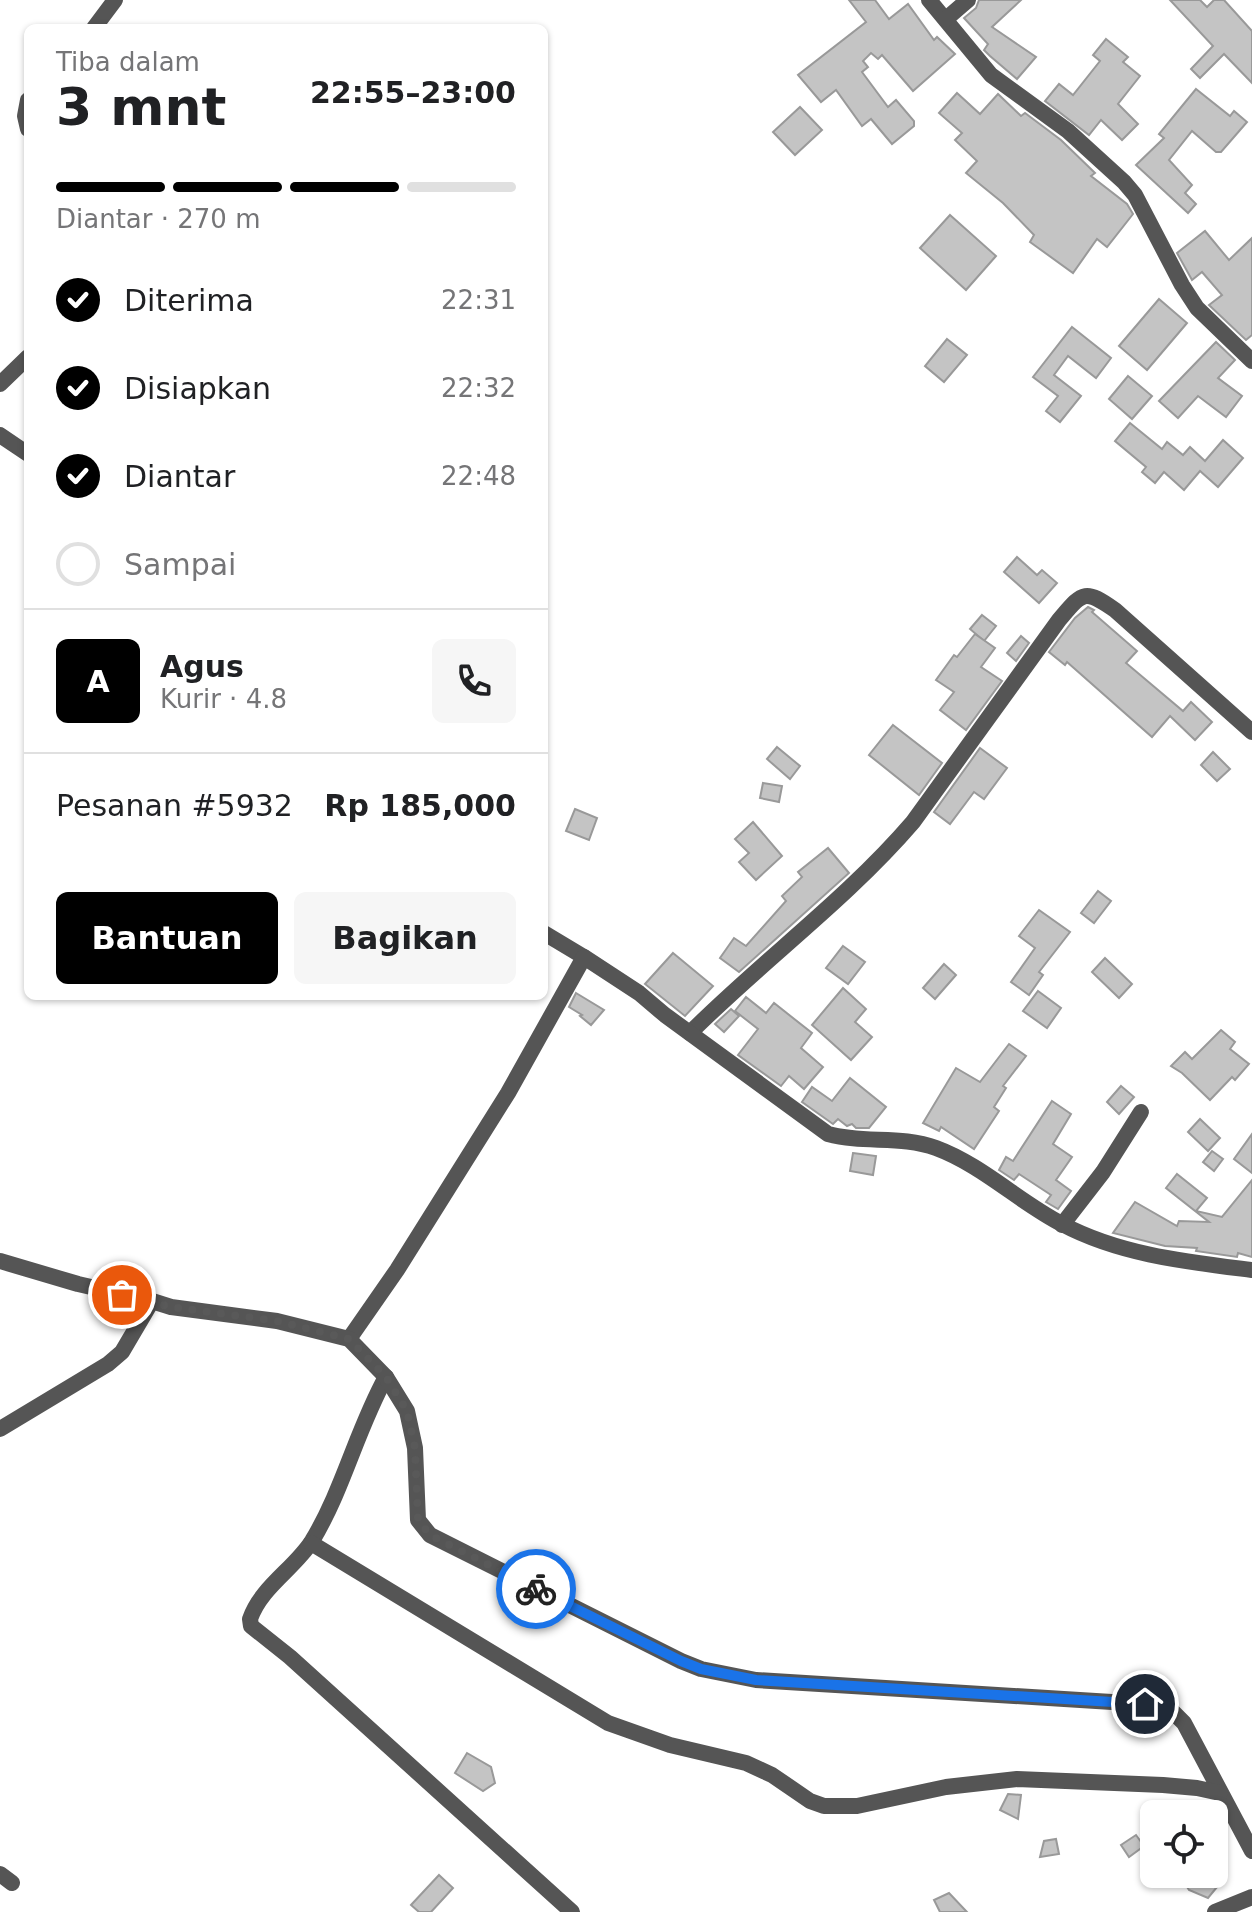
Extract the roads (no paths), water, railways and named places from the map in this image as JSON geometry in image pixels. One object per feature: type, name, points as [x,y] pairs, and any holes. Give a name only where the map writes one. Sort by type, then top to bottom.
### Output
[{"type":"street","points":[[97,24],[115,0]]},
{"type":"street","points":[[929,0],[991,75],[1068,131],[1124,182],[1135,195],[1189,297],[1252,361]]},
{"type":"street","points":[[946,19],[968,0]]},
{"type":"street","points":[[0,384],[24,361]]},
{"type":"street","points":[[0,435],[24,451]]},
{"type":"street","points":[[690,1033],[727,996],[841,898],[889,850],[913,822],[1059,620],[1083,595],[1098,597],[1115,610],[1252,732]]},
{"type":"street","points":[[548,935],[639,993],[828,1134],[845,1139],[899,1139],[939,1149],[980,1171],[1062,1225],[1090,1238],[1141,1253],[1252,1270]]},
{"type":"street","points":[[349,1339],[397,1270],[508,1093],[584,957]]},
{"type":"street","points":[[1062,1225],[1103,1172],[1141,1112]]},
{"type":"street","points":[[0,1261],[171,1307],[277,1321],[349,1339],[400,1396],[415,1448],[416,1506],[422,1529],[657,1651],[701,1669],[756,1680],[1160,1705],[1184,1723],[1252,1851]]},
{"type":"street","points":[[0,1429],[108,1364],[122,1352],[152,1301]]},
{"type":"street","points":[[386,1377],[311,1543],[260,1600],[250,1619],[251,1626],[290,1657],[572,1912]]},
{"type":"street","points":[[311,1543],[608,1723],[670,1745],[746,1763],[824,1806],[857,1806],[946,1787],[1017,1779],[1163,1785],[1220,1793]]},
{"type":"street","points":[[1215,1912],[1252,1897]]}]
